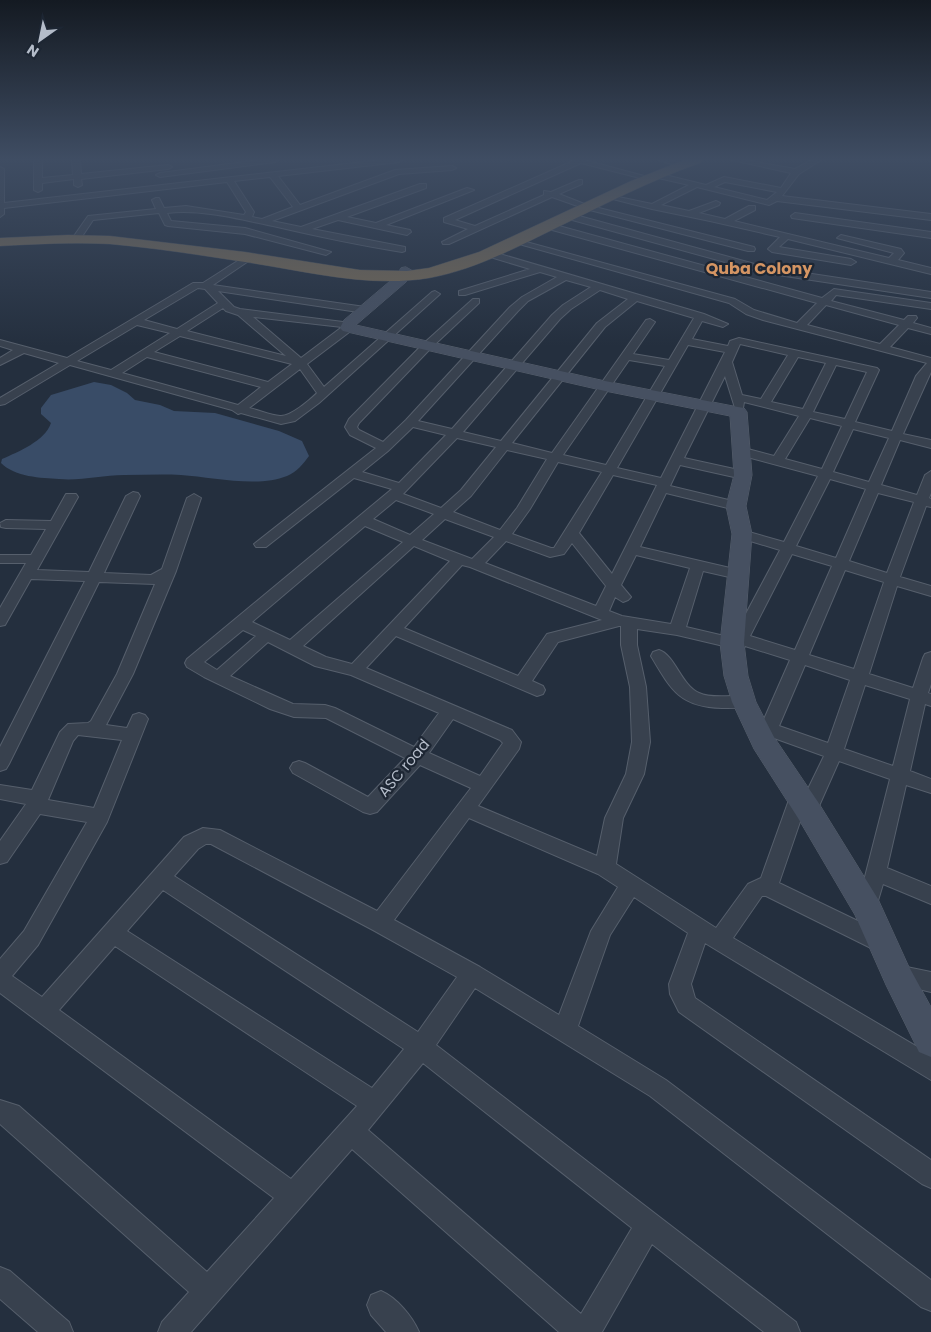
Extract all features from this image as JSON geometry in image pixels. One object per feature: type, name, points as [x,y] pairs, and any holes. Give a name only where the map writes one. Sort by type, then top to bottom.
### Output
[{"type":"highway","points":[[405,272],[462,260],[550,222]]},
{"type":"highway","points":[[0,240],[78,236],[128,238],[249,250],[351,273],[405,272],[445,270],[490,254],[556,222]]},
{"type":"highway","points":[[0,240],[109,240],[249,250]]},
{"type":"street","points":[[78,236],[87,222]]},
{"type":"street","points":[[168,222],[246,232],[277,238],[326,252]]},
{"type":"street","points":[[268,222],[362,243],[402,249]]},
{"type":"street","points":[[206,285],[249,250],[323,222]]},
{"type":"street","points":[[363,222],[407,232]]},
{"type":"street","points":[[378,225],[385,222]]},
{"type":"street","points":[[454,222],[474,228]]},
{"type":"street","points":[[446,242],[487,222]]},
{"type":"street","points":[[591,222],[765,270],[931,295]]},
{"type":"street","points":[[651,222],[751,249]]},
{"type":"street","points":[[598,265],[675,222]]},
{"type":"street","points":[[727,222],[931,271]]},
{"type":"street","points":[[820,222],[898,241]]},
{"type":"street","points":[[891,262],[899,253],[899,222]]},
{"type":"street","points":[[548,226],[931,331]]},
{"type":"street","points":[[831,236],[898,241],[931,235]]},
{"type":"street","points":[[786,237],[772,249],[876,267],[902,264]]},
{"type":"street","points":[[516,242],[732,301],[758,315],[931,363],[922,376],[924,391],[896,436],[766,736]]},
{"type":"street","points":[[490,254],[723,324]]},
{"type":"street","points":[[462,293],[540,269]]},
{"type":"street","points":[[238,410],[348,327],[405,272]]},
{"type":"street","points":[[261,544],[384,448],[410,423],[469,356],[520,304],[564,276]]},
{"type":"street","points":[[1,402],[192,286],[206,285],[365,310]]},
{"type":"street","points":[[206,285],[234,311],[242,313],[348,327],[605,386],[704,405],[764,403],[931,444]]},
{"type":"street","points":[[483,785],[417,756],[329,712],[316,710],[293,712],[192,663],[398,492],[454,434],[567,306],[598,287]]},
{"type":"street","points":[[799,327],[834,292],[927,306]]},
{"type":"street","points":[[0,343],[238,410],[274,419],[286,419],[300,412],[324,393],[435,294]]},
{"type":"street","points":[[292,647],[466,493],[601,325],[636,297]]},
{"type":"street","points":[[384,448],[354,432],[351,426],[360,413],[427,346],[476,301]]},
{"type":"street","points":[[113,374],[224,303]]},
{"type":"street","points":[[882,349],[927,306]]},
{"type":"street","points":[[242,313],[301,363],[324,393]]},
{"type":"street","points":[[352,473],[442,513],[550,553],[556,553],[572,533],[700,316]]},
{"type":"street","points":[[134,321],[301,363]]},
{"type":"street","points":[[475,564],[503,536],[523,509],[555,457],[650,322]]},
{"type":"street","points":[[686,341],[730,356]]},
{"type":"street","points":[[600,613],[663,485],[730,356],[734,342],[796,353],[874,371],[826,474],[735,646]]},
{"type":"street","points":[[0,362],[23,349]]},
{"type":"street","points":[[145,353],[270,386]]},
{"type":"street","points":[[764,403],[796,353]]},
{"type":"street","points":[[626,356],[672,364]]},
{"type":"street","points":[[730,356],[738,404],[740,451],[744,475],[736,506],[742,534],[738,574],[735,646],[736,676],[744,702],[766,736],[803,804],[867,908],[897,975],[931,1041]]},
{"type":"street","points":[[778,461],[806,414],[833,361]]},
{"type":"street","points":[[410,423],[610,470],[736,506]]},
{"type":"street","points":[[740,451],[926,502]]},
{"type":"street","points":[[676,460],[744,475]]},
{"type":"street","points":[[768,887],[803,804],[834,753],[892,579],[926,502],[931,475]]},
{"type":"street","points":[[0,764],[94,578],[133,496]]},
{"type":"street","points":[[0,621],[6,597],[26,574],[71,497]]},
{"type":"street","points":[[92,729],[97,725],[125,674],[167,573],[194,498]]},
{"type":"street","points":[[365,521],[459,560],[475,564],[624,621],[677,630],[735,646],[799,658],[860,679],[925,698]]},
{"type":"street","points":[[6,524],[54,525]]},
{"type":"street","points":[[572,533],[623,597]]},
{"type":"street","points":[[742,534],[931,591]]},
{"type":"street","points":[[632,550],[738,574]]},
{"type":"street","points":[[0,559],[35,560]]},
{"type":"street","points":[[355,670],[459,560]]},
{"type":"street","points":[[677,630],[698,565]]},
{"type":"street","points":[[26,574],[152,580],[162,577],[167,573]]},
{"type":"street","points":[[522,684],[553,638],[624,621]]},
{"type":"street","points":[[605,868],[614,818],[635,774],[640,742],[638,687],[624,621]]},
{"type":"street","points":[[242,623],[321,662],[355,670],[506,735],[512,742],[510,749],[380,923]]},
{"type":"street","points":[[393,629],[537,690]]},
{"type":"street","points":[[219,677],[267,635]]},
{"type":"street","points":[[659,656],[688,696],[697,701],[744,702]]},
{"type":"street","points":[[867,908],[900,774],[925,698],[931,658]]},
{"type":"street","name":"ASC road","points":[[299,768],[370,807],[417,756],[450,711]]},
{"type":"street","points":[[0,856],[38,802],[66,737],[77,728],[136,727],[100,817],[32,938],[0,975]]},
{"type":"street","points":[[766,736],[834,753],[931,786]]},
{"type":"street","points":[[0,792],[100,817]]},
{"type":"street","points":[[465,808],[605,868],[710,935],[931,1068]]},
{"type":"street","points":[[44,1011],[191,843],[202,836],[212,836],[380,923],[472,974],[658,1088],[931,1297]]},
{"type":"street","points":[[876,872],[931,895]]},
{"type":"street","points":[[160,878],[421,1047],[786,1332]]},
{"type":"street","points":[[565,1030],[601,931],[631,884]]},
{"type":"street","points":[[882,943],[768,887],[761,886],[710,935],[680,984],[681,994],[687,1005],[931,1175]]},
{"type":"street","points":[[113,933],[375,1104]]},
{"type":"street","points":[[172,1332],[375,1104],[421,1047],[472,974]]},
{"type":"street","points":[[897,975],[931,982]]},
{"type":"street","points":[[0,980],[292,1196]]},
{"type":"street","points":[[0,1112],[10,1115],[209,1292]]},
{"type":"street","points":[[351,1132],[580,1332]]},
{"type":"street","points":[[586,1332],[649,1225]]},
{"type":"street","points":[[0,1281],[59,1332]]},
{"type":"street","points":[[381,1305],[405,1332]]},
{"type":"water","points":[[94,382],[111,385],[127,393],[135,400],[160,405],[174,411],[215,413],[279,431],[302,441],[309,456],[300,468],[291,474],[262,481],[234,481],[181,475],[116,475],[52,479],[21,474],[1,463],[2,459],[37,440],[48,429],[51,423],[41,414],[41,408],[51,395]]},
{"type":"district","name":"Quba Colony","points":[[759,268]]}]
